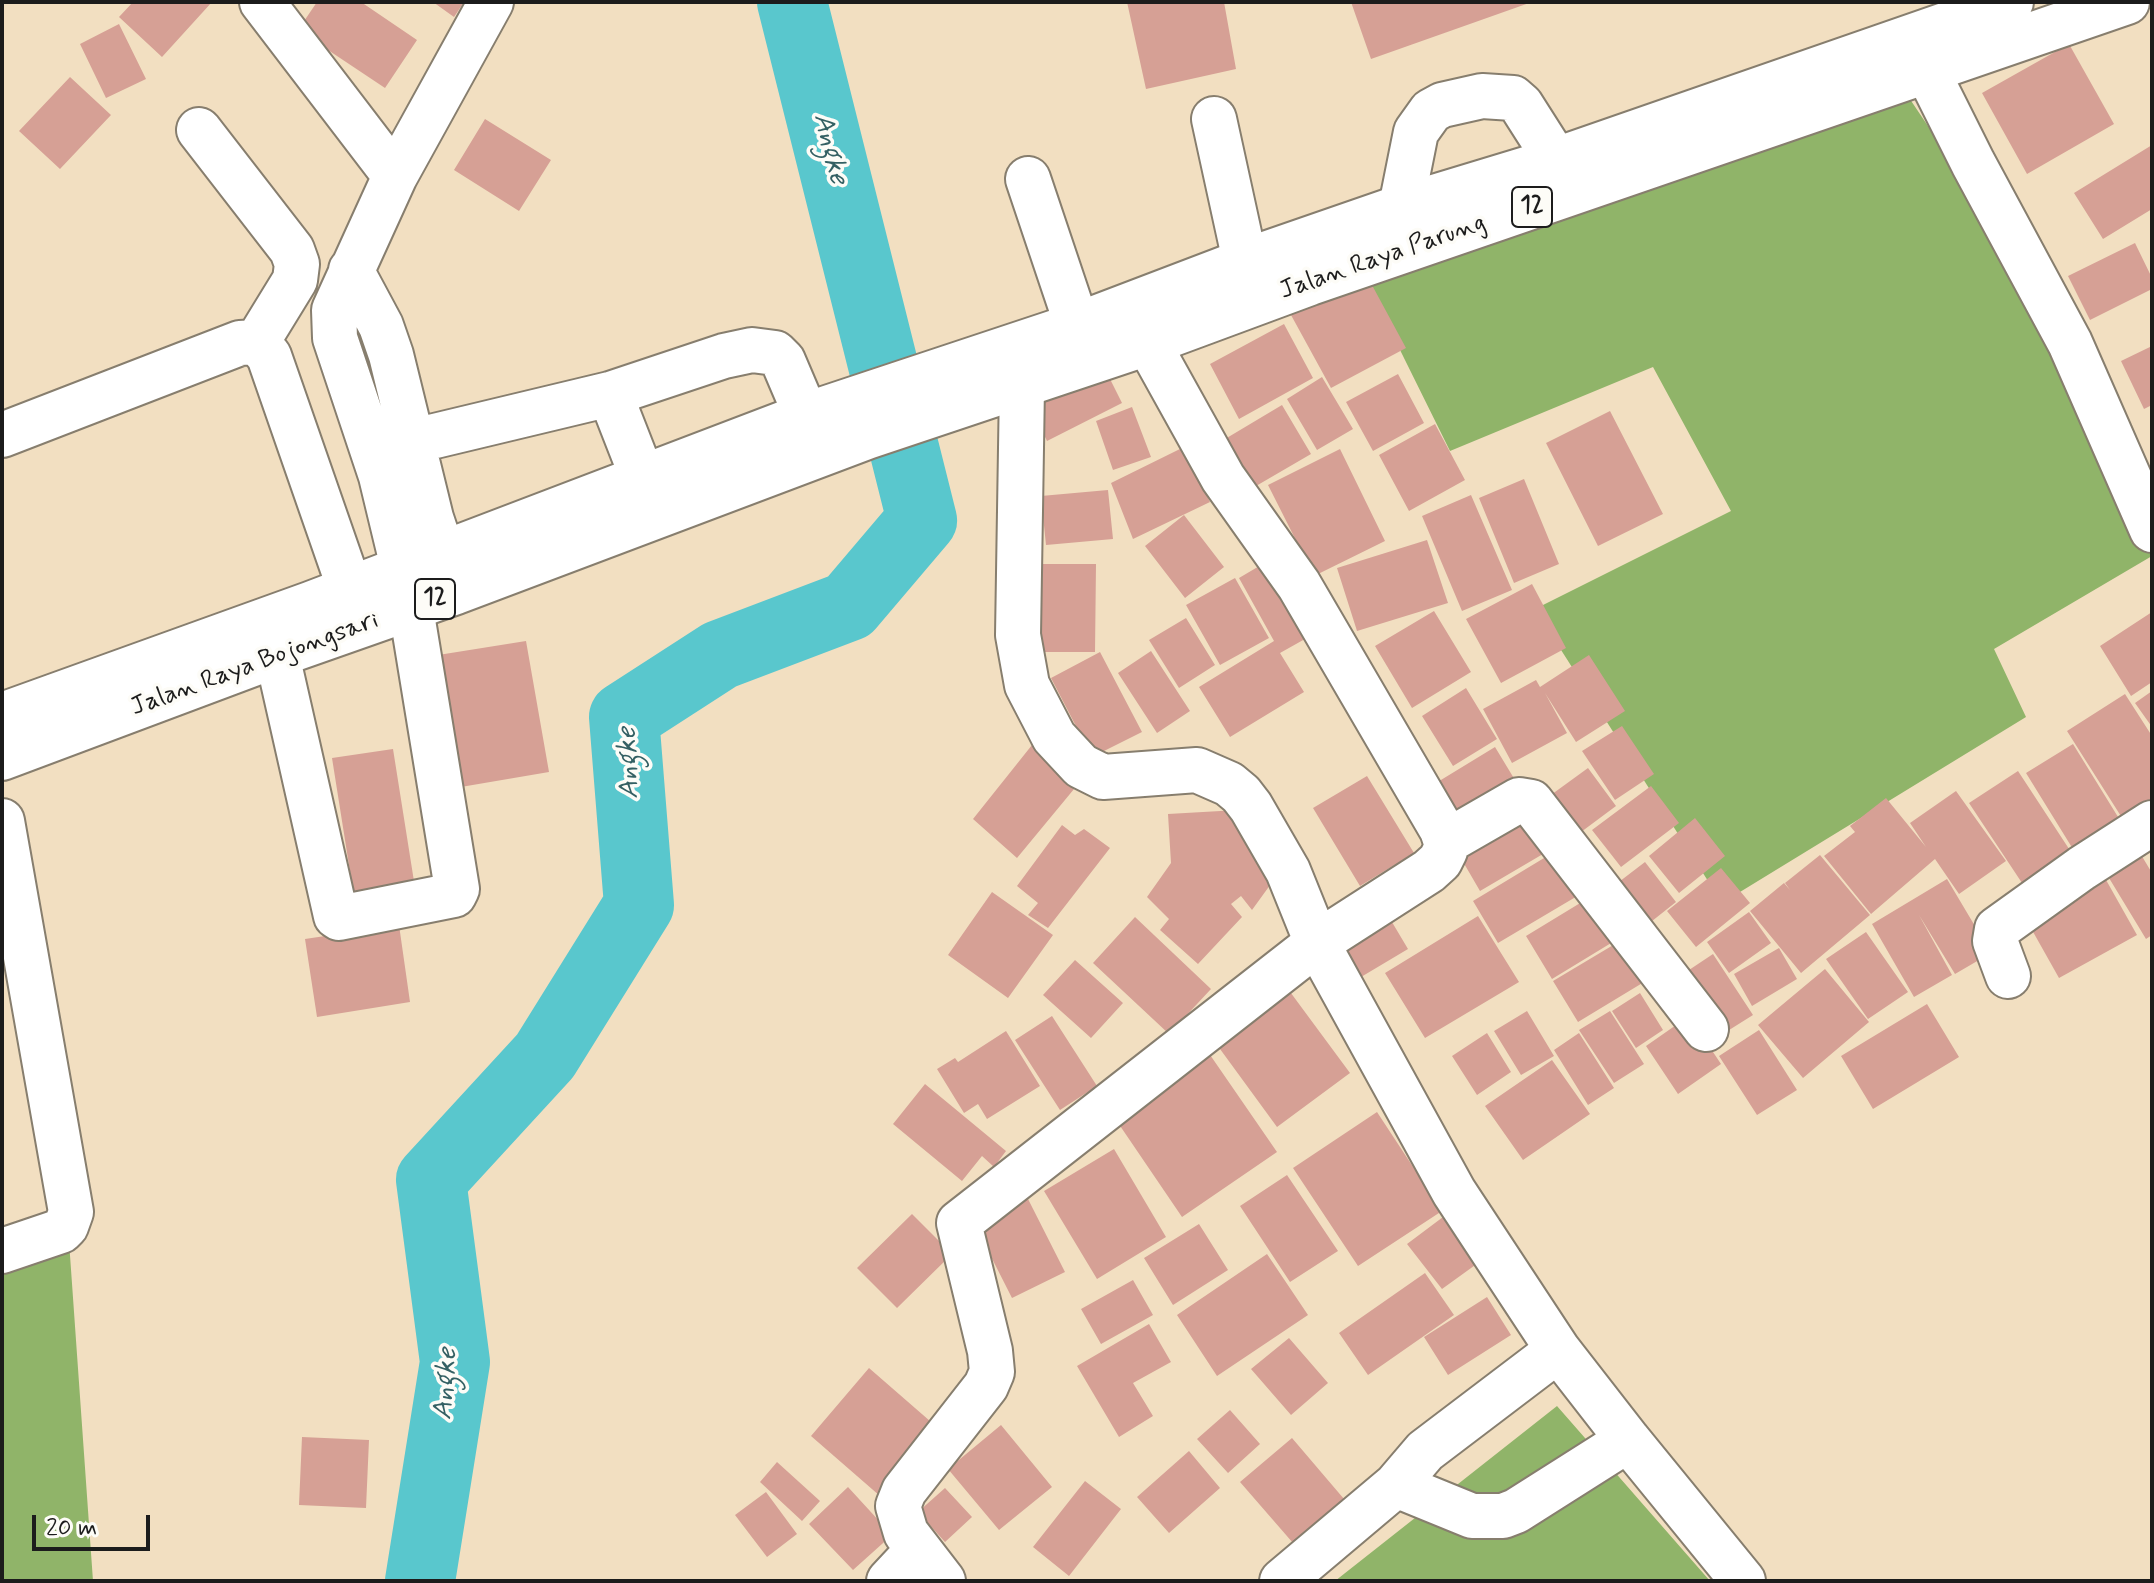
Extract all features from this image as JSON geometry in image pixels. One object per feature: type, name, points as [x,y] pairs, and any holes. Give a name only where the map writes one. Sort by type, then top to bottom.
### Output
[{"type":"main road","points":[[262,2],[395,176]]},
{"type":"main road","points":[[428,580],[381,476],[335,338],[334,310],[395,176],[491,2]]},
{"type":"main road","name":"Jalan Raya Parung","points":[[859,418],[932,394],[1077,325],[1245,261],[1401,207],[1556,160],[2011,2]]},
{"type":"main road","name":"Jalan Raya Parung","points":[[932,394],[1022,386],[1310,283],[2127,2]]},
{"type":"main road","points":[[1927,71],[2070,343],[2152,530]]},
{"type":"main road","points":[[1401,207],[1416,132],[1423,120],[1442,105],[1482,96],[1513,98],[1521,105],[1556,160]]},
{"type":"main road","points":[[1214,119],[1245,261]]},
{"type":"main road","points":[[199,130],[292,250],[297,264],[295,280],[257,342]]},
{"type":"main road","points":[[1028,179],[1077,325]]},
{"type":"main road","points":[[277,655],[336,916],[339,918],[451,898],[457,889],[428,580],[431,518],[414,441],[381,326],[351,270]]},
{"type":"main road","points":[[2,435],[240,343],[257,342]]},
{"type":"main road","points":[[257,342],[269,356],[350,589]]},
{"type":"main road","points":[[916,1571],[898,1506],[904,1491],[986,1386],[992,1372],[990,1351],[959,1223],[1317,943],[1429,871],[1440,861],[1446,842],[1442,830],[1299,585],[1223,478],[1148,343]]},
{"type":"main road","points":[[414,441],[610,394],[724,356],[765,350],[775,353],[783,361],[806,415]]},
{"type":"main road","points":[[1022,386],[1018,635],[1027,685],[1054,737],[1081,766],[1103,777],[1197,770],[1229,784],[1251,807],[1288,871],[1317,943],[1454,1192],[1558,1350],[1743,1581]]},
{"type":"main road","points":[[610,394],[642,476]]},
{"type":"main road","name":"Jalan Raya Bojongsari","points":[[2,758],[277,655],[642,476],[806,415],[859,418]]},
{"type":"main road","name":"Jalan Raya Bojongsari","points":[[2,715],[350,589],[428,580],[859,418]]},
{"type":"main road","points":[[1446,842],[1519,800],[1531,802],[1706,1029]]},
{"type":"main road","points":[[2,821],[6,867],[71,1212],[61,1231],[2,1251]]},
{"type":"main road","points":[[2008,976],[1995,941],[1997,929],[2152,823]]},
{"type":"main road","points":[[1282,1581],[1396,1485],[1425,1451],[1558,1350]]},
{"type":"main road","points":[[1396,1485],[1472,1516],[1503,1516],[1516,1511],[1628,1440]]},
{"type":"green space","points":[[1889,68],[2010,248],[2152,545],[2152,556],[1994,649],[2026,717],[1722,903],[1535,609],[1731,511],[1653,367],[1450,451],[1357,263]]},
{"type":"green space","points":[[68,1227],[93,1581],[2,1581],[2,1242]]},
{"type":"green space","points":[[1557,1406],[1710,1581],[1335,1581]]},
{"type":"building","points":[[133,2],[212,2],[162,57],[119,17]]},
{"type":"building","points":[[317,2],[361,2],[417,40],[385,88],[298,30]]},
{"type":"building","points":[[433,2],[464,2],[454,17]]},
{"type":"building","points":[[1127,2],[1224,2],[1236,69],[1146,89]]},
{"type":"building","points":[[1351,2],[1532,2],[1371,59]]},
{"type":"building","points":[[119,24],[146,79],[106,98],[80,44]]},
{"type":"building","points":[[2069,44],[2114,124],[2027,174],[1982,93]]},
{"type":"building","points":[[70,77],[111,115],[60,169],[19,131]]},
{"type":"building","points":[[485,119],[551,160],[519,211],[454,170]]},
{"type":"building","points":[[2152,145],[2152,209],[2103,239],[2074,193]]},
{"type":"building","points":[[2135,243],[2152,278],[2152,289],[2090,320],[2068,276]]},
{"type":"building","points":[[1366,274],[1406,348],[1331,388],[1291,315]]},
{"type":"building","points":[[1284,324],[1313,378],[1239,419],[1210,364]]},
{"type":"building","points":[[2152,346],[2152,405],[2144,409],[2121,361]]},
{"type":"building","points":[[1103,365],[1122,403],[1047,441],[1028,402]]},
{"type":"building","points":[[1398,374],[1424,423],[1373,451],[1346,402]]},
{"type":"building","points":[[1322,377],[1353,429],[1317,450],[1287,399]]},
{"type":"building","points":[[1282,405],[1311,454],[1244,493],[1215,445]]},
{"type":"building","points":[[1132,407],[1151,457],[1113,470],[1096,421]]},
{"type":"building","points":[[1610,411],[1663,514],[1598,546],[1546,443]]},
{"type":"building","points":[[1435,424],[1465,480],[1409,511],[1379,455]]},
{"type":"building","points":[[1184,447],[1210,502],[1133,539],[1111,483]]},
{"type":"building","points":[[1340,449],[1385,541],[1314,576],[1268,485]]},
{"type":"building","points":[[1524,479],[1559,564],[1514,583],[1479,498]]},
{"type":"building","points":[[1108,490],[1113,539],[1046,545],[1041,496]]},
{"type":"building","points":[[1471,495],[1512,590],[1462,611],[1422,516]]},
{"type":"building","points":[[1184,515],[1224,567],[1185,598],[1145,546]]},
{"type":"building","points":[[1427,540],[1448,603],[1357,631],[1337,568]]},
{"type":"building","points":[[1278,555],[1321,630],[1280,653],[1304,692],[1230,737],[1199,687],[1274,641],[1239,578]]},
{"type":"building","points":[[1041,564],[1096,564],[1095,652],[1040,652]]},
{"type":"building","points":[[1235,578],[1269,638],[1220,665],[1186,605]]},
{"type":"building","points":[[1532,584],[1566,648],[1501,683],[1466,619]]},
{"type":"building","points":[[1434,611],[1471,672],[1412,708],[1375,646]]},
{"type":"building","points":[[2152,612],[2152,682],[2131,696],[2100,646]]},
{"type":"building","points":[[1186,618],[1215,665],[1179,688],[1149,640]]},
{"type":"building","points":[[526,641],[549,772],[455,788],[432,656]]},
{"type":"building","points":[[1151,651],[1190,711],[1157,733],[1118,673]]},
{"type":"building","points":[[1100,652],[1142,732],[1092,757],[1051,678]]},
{"type":"building","points":[[1589,655],[1625,711],[1576,742],[1545,693],[1567,733],[1512,763],[1483,709],[1536,680],[1540,687]]},
{"type":"building","points":[[1466,688],[1497,739],[1453,766],[1422,716]]},
{"type":"building","points":[[2152,691],[2152,727],[2135,703]]},
{"type":"building","points":[[2125,694],[2152,736],[2152,803],[2124,821],[2067,731]]},
{"type":"building","points":[[1622,726],[1654,774],[1615,800],[1582,751]]},
{"type":"building","points":[[2073,744],[2123,825],[2076,854],[2026,773]]},
{"type":"building","points":[[1032,745],[1079,783],[1017,858],[973,819]]},
{"type":"building","points":[[1495,747],[1518,785],[1459,821],[1436,783]]},
{"type":"building","points":[[393,749],[416,894],[355,903],[332,758]]},
{"type":"building","points":[[1588,768],[1616,806],[1573,838],[1544,800]]},
{"type":"building","points":[[2018,771],[2073,855],[2024,886],[1969,803]]},
{"type":"building","points":[[1367,776],[1414,853],[1360,886],[1313,808]]},
{"type":"building","points":[[1651,786],[1679,823],[1621,867],[1592,830]]},
{"type":"building","points":[[1956,791],[2006,861],[1959,894],[1935,859],[1871,914],[1824,856],[1855,832],[1850,826],[1886,798],[1926,847],[1910,823]]},
{"type":"building","points":[[1238,810],[1273,881],[1252,910],[1241,896],[1231,904],[1242,917],[1198,964],[1160,930],[1169,919],[1147,897],[1171,863],[1168,814]]},
{"type":"building","points":[[1518,812],[1543,854],[1480,891],[1455,848]]},
{"type":"building","points":[[1695,818],[1725,856],[1679,893],[1649,856]]},
{"type":"building","points":[[1062,825],[1075,835],[1084,829],[1110,848],[1048,928],[1028,915],[1038,903],[1017,886]]},
{"type":"building","points":[[1554,852],[1579,895],[1498,943],[1473,901]]},
{"type":"building","points":[[2140,853],[2152,873],[2152,935],[2146,939],[2106,873]]},
{"type":"building","points":[[1820,855],[1870,915],[1801,973],[1750,911],[1784,883],[1790,890],[1785,883]]},
{"type":"building","points":[[1645,862],[1676,902],[1642,929],[1611,888]]},
{"type":"building","points":[[1721,868],[1750,903],[1696,947],[1667,911]]},
{"type":"building","points":[[2101,871],[2137,935],[2059,978],[2023,914]]},
{"type":"building","points":[[1947,879],[1991,953],[1955,974],[1919,915],[1952,975],[1914,997],[1872,924]]},
{"type":"building","points":[[992,892],[1053,935],[1008,998],[948,955]]},
{"type":"building","points":[[1595,894],[1621,937],[1552,979],[1526,936]]},
{"type":"building","points":[[1383,907],[1408,949],[1361,977],[1336,935]]},
{"type":"building","points":[[1749,912],[1771,943],[1729,973],[1707,942]]},
{"type":"building","points":[[1478,916],[1519,982],[1425,1038],[1385,973]]},
{"type":"building","points":[[1135,917],[1211,989],[1169,1034],[1093,963]]},
{"type":"building","points":[[399,925],[410,1002],[317,1017],[305,939]]},
{"type":"building","points":[[1866,932],[1908,992],[1868,1019],[1826,959]]},
{"type":"building","points":[[1625,938],[1649,979],[1578,1022],[1553,981]]},
{"type":"building","points":[[1779,948],[1797,979],[1752,1006],[1734,974]]},
{"type":"building","points":[[1713,954],[1753,1015],[1718,1037],[1680,976]]},
{"type":"building","points":[[1075,960],[1123,1003],[1091,1038],[1043,995]]},
{"type":"building","points":[[1825,969],[1869,1022],[1803,1078],[1758,1025]]},
{"type":"building","points":[[1285,985],[1350,1073],[1277,1127],[1212,1038]]},
{"type":"building","points":[[1640,993],[1663,1030],[1636,1048],[1612,1011]]},
{"type":"building","points":[[1927,1004],[1959,1057],[1873,1109],[1841,1056]]},
{"type":"building","points":[[1527,1011],[1554,1056],[1521,1075],[1494,1031]]},
{"type":"building","points":[[1610,1011],[1644,1064],[1614,1083],[1579,1030]]},
{"type":"building","points":[[1052,1016],[1097,1086],[1060,1110],[1015,1040]]},
{"type":"building","points":[[1689,1016],[1721,1064],[1678,1094],[1646,1046]]},
{"type":"building","points":[[1759,1030],[1797,1090],[1757,1115],[1719,1056]]},
{"type":"building","points":[[1006,1031],[1040,1086],[987,1119],[978,1104],[964,1113],[937,1069],[955,1058],[958,1062]]},
{"type":"building","points":[[1487,1033],[1511,1072],[1477,1095],[1452,1056]]},
{"type":"building","points":[[1579,1033],[1614,1088],[1588,1105],[1554,1050]]},
{"type":"building","points":[[1206,1049],[1277,1152],[1182,1217],[1112,1114]]},
{"type":"building","points":[[1552,1060],[1590,1114],[1523,1160],[1485,1106]]},
{"type":"building","points":[[925,1084],[1006,1151],[994,1167],[982,1156],[962,1181],[893,1124]]},
{"type":"building","points":[[1377,1112],[1442,1211],[1358,1266],[1293,1168]]},
{"type":"building","points":[[1114,1149],[1166,1237],[1097,1279],[1044,1191]]},
{"type":"building","points":[[1287,1175],[1338,1251],[1290,1282],[1240,1206]]},
{"type":"building","points":[[1028,1199],[1065,1272],[1012,1298],[975,1225]]},
{"type":"building","points":[[912,1214],[952,1254],[897,1308],[857,1268]]},
{"type":"building","points":[[1443,1217],[1478,1263],[1442,1289],[1407,1244]]},
{"type":"building","points":[[1199,1224],[1228,1270],[1173,1305],[1144,1258]]},
{"type":"building","points":[[1267,1254],[1308,1315],[1217,1376],[1177,1315]]},
{"type":"building","points":[[1425,1273],[1454,1315],[1368,1375],[1339,1333]]},
{"type":"building","points":[[1133,1280],[1153,1315],[1101,1344],[1081,1309]]},
{"type":"building","points":[[1487,1297],[1511,1335],[1448,1375],[1424,1337]]},
{"type":"building","points":[[1149,1324],[1171,1362],[1133,1383],[1153,1416],[1119,1437],[1077,1366]]},
{"type":"building","points":[[1289,1338],[1328,1383],[1291,1415],[1251,1369]]},
{"type":"building","points":[[869,1368],[938,1428],[880,1496],[811,1436]]},
{"type":"building","points":[[1230,1410],[1260,1444],[1228,1473],[1197,1439]]},
{"type":"building","points":[[1001,1425],[1052,1487],[999,1530],[948,1469]]},
{"type":"building","points":[[302,1437],[369,1440],[366,1508],[299,1505]]},
{"type":"building","points":[[1292,1438],[1344,1499],[1293,1543],[1240,1482]]},
{"type":"building","points":[[1189,1451],[1220,1488],[1169,1533],[1137,1497]]},
{"type":"building","points":[[777,1462],[820,1501],[802,1521],[760,1482]]},
{"type":"building","points":[[1085,1481],[1121,1509],[1069,1576],[1033,1547]]},
{"type":"building","points":[[848,1487],[892,1535],[853,1570],[809,1524]]},
{"type":"building","points":[[945,1488],[972,1517],[945,1542],[918,1512]]},
{"type":"building","points":[[766,1492],[797,1534],[767,1557],[735,1515]]},
{"type":"waterway","name":"Angke","points":[[420,1581],[455,1362],[431,1180],[545,1056],[639,905],[624,717],[720,655],[849,606],[922,520],[792,2]]}]
